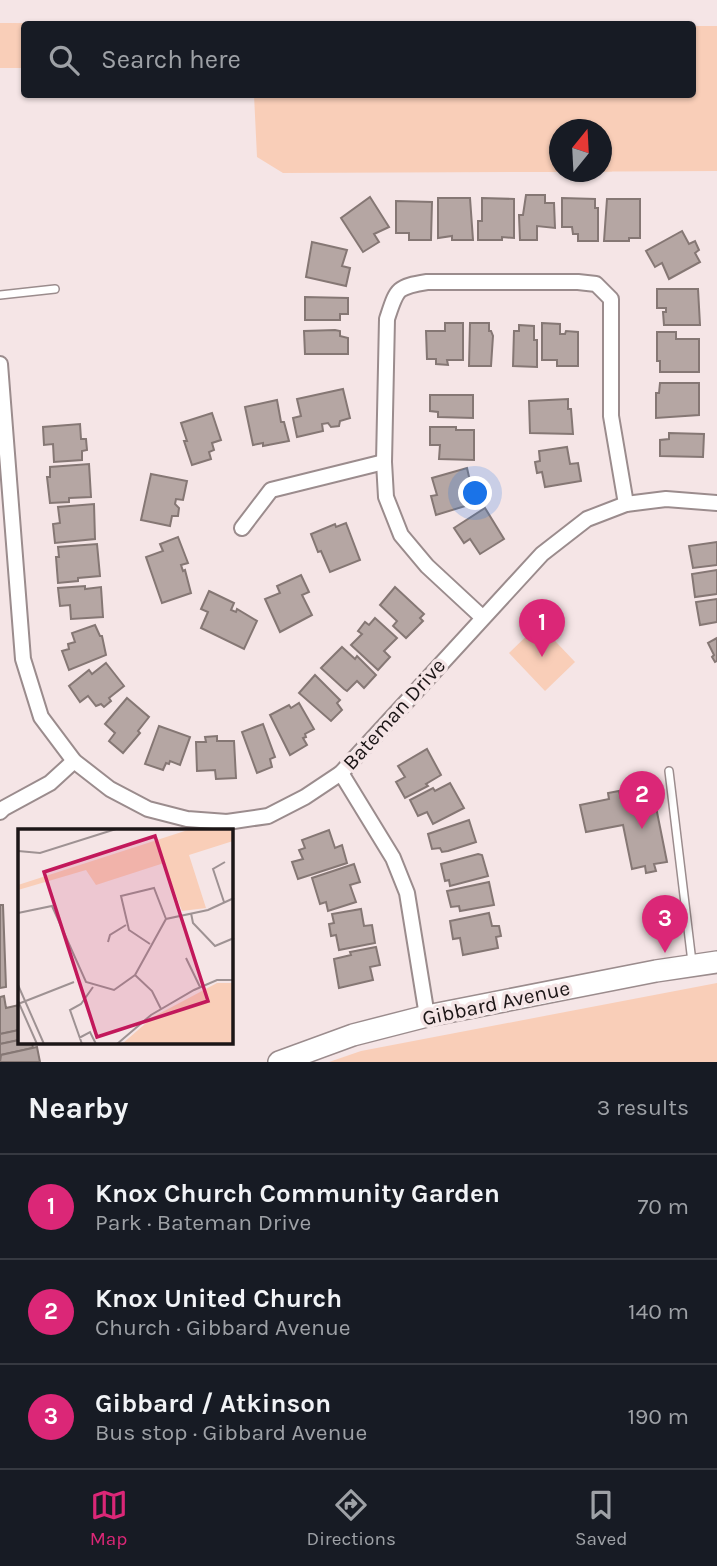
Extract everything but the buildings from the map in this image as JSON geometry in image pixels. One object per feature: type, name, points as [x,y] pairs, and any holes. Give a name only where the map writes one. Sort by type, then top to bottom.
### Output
[{"type":"street","points":[[482,617],[427,566],[401,535],[386,496],[384,462],[387,319],[394,296],[404,285],[427,282],[596,284],[611,299],[611,416],[626,504]]},
{"type":"street","name":"Bateman Drive","points":[[0,364],[23,659],[41,717],[74,761],[110,789],[148,809],[187,819],[227,821],[268,816],[305,797],[341,773],[542,554],[587,519],[626,504],[666,499],[717,503]]},
{"type":"street","points":[[242,528],[271,490],[384,462]]},
{"type":"street","points":[[0,812],[50,783],[74,761]]},
{"type":"street","points":[[341,773],[393,858],[407,893],[427,1016]]},
{"type":"street","name":"Gibbard Avenue","points":[[279,1062],[353,1035],[427,1016],[656,971],[717,962]]},
{"type":"lane","points":[[0,295],[55,289]]},
{"type":"lane","points":[[669,771],[692,966]]},
{"type":"shaded area","points":[[0,23],[21,23],[21,68],[0,68]]},
{"type":"shaded area","points":[[696,26],[717,26],[717,171],[612,172],[612,119],[549,119],[549,172],[283,173],[257,157],[254,98],[696,98]]},
{"type":"shaded area","points":[[539,624],[575,662],[545,691],[509,653]]},
{"type":"shaded area","points":[[717,983],[717,1062],[329,1062],[361,1051]]},
{"type":"place","name":"Knox Church Community Garden","points":[[542,657]]},
{"type":"place","name":"Knox United Church","points":[[642,829]]},
{"type":"place","name":"Gibbard / Atkinson","points":[[665,953]]}]
